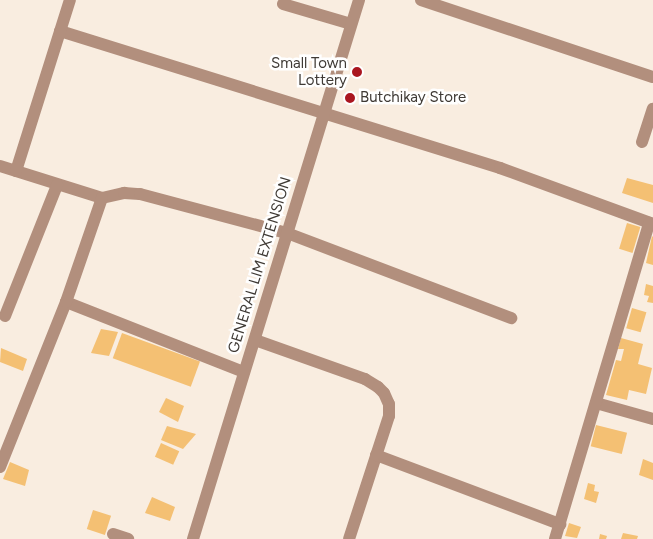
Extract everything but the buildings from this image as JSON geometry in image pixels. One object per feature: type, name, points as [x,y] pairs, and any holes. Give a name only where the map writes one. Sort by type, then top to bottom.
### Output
[{"type":"street","points":[[16,171],[70,0]]},
{"type":"street","name":"GENERAL LIM EXTENSION","points":[[193,539],[359,0]]},
{"type":"street","points":[[421,0],[653,77]]},
{"type":"street","points":[[283,4],[351,24]]},
{"type":"street","points":[[60,31],[500,168],[651,223],[555,539]]},
{"type":"street","points":[[642,142],[653,109]]},
{"type":"street","points":[[0,166],[102,198],[124,193],[140,194],[287,233],[511,318]]},
{"type":"street","points":[[5,316],[57,185]]},
{"type":"street","points":[[0,468],[66,302],[102,198]]},
{"type":"street","points":[[66,302],[244,372]]},
{"type":"street","points":[[254,340],[348,372],[378,387],[389,404],[388,416],[349,539]]},
{"type":"street","points":[[596,403],[653,419]]},
{"type":"street","points":[[376,455],[560,524]]},
{"type":"street","points":[[113,534],[128,539]]},
{"type":"place","name":"Small Town Lottery","points":[[357,72]]},
{"type":"place","name":"Butchikay Store","points":[[350,98]]}]
